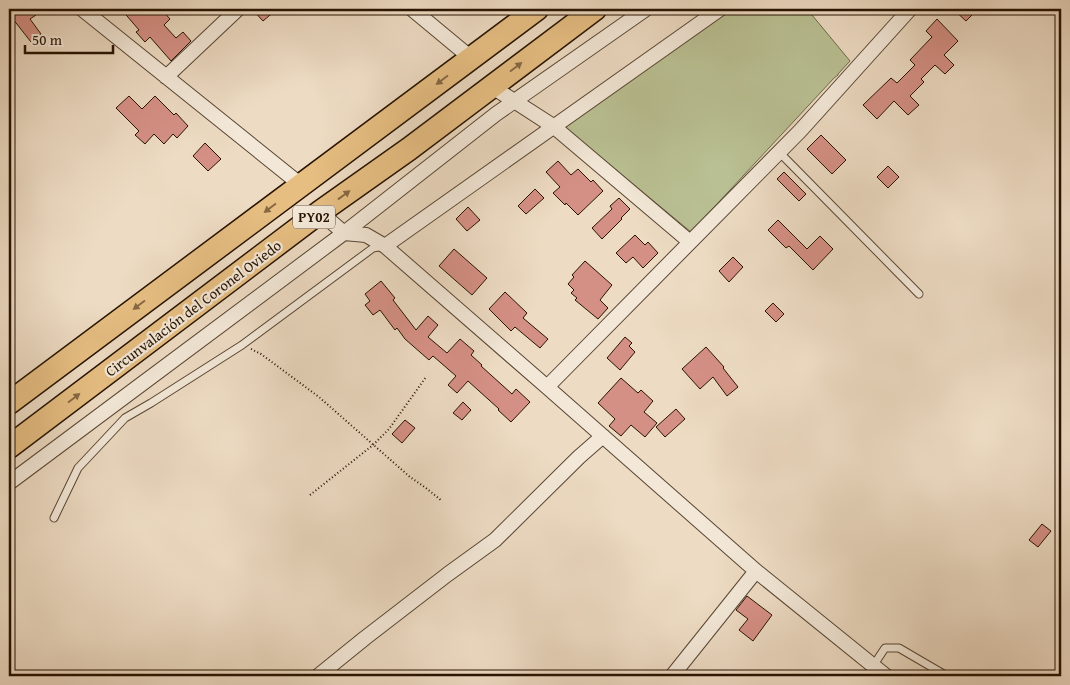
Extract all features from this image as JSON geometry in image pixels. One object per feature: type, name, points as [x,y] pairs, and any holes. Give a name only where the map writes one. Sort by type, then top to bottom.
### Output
[{"type":"highway","name":"PY02","points":[[9,403],[537,9]]},
{"type":"highway","name":"Circunvalación del Coronel Oviedo","points":[[9,447],[320,212],[409,148],[594,9]]},
{"type":"street","points":[[82,9],[301,185]]},
{"type":"street","points":[[166,77],[238,9]]},
{"type":"street","points":[[412,9],[472,58]]},
{"type":"street","points":[[9,482],[344,232],[496,114],[516,102],[646,9]]},
{"type":"street","points":[[385,246],[720,9]]},
{"type":"street","points":[[547,386],[800,131],[902,12]]},
{"type":"street","points":[[491,86],[553,126],[690,242]]},
{"type":"street","points":[[320,212],[344,232],[366,235],[385,246],[756,571],[886,676]]},
{"type":"street","points":[[318,676],[448,574],[495,540],[579,457],[603,436]]},
{"type":"street","points":[[672,676],[756,571]]},
{"type":"lane","points":[[779,152],[918,294]]},
{"type":"lane","points":[[54,518],[78,468],[125,418],[242,345],[373,248],[385,246]]},
{"type":"lane","points":[[873,666],[885,648],[900,648],[947,676]]},
{"type":"path","points":[[242,345],[261,354],[319,397],[410,477],[442,502]]},
{"type":"path","points":[[310,495],[373,445],[389,429],[426,378]]},
{"type":"green space","points":[[730,9],[807,9],[850,61],[691,232],[563,126]]},
{"type":"building","points":[[9,9],[31,9],[36,15],[30,19],[41,34],[31,42],[9,14]]},
{"type":"building","points":[[121,9],[161,9],[170,19],[164,25],[176,38],[183,32],[191,41],[171,61],[150,37],[145,42],[136,32],[139,30]]},
{"type":"building","points":[[252,9],[277,9],[263,21]]},
{"type":"building","points":[[953,9],[978,9],[966,21]]},
{"type":"building","points":[[937,19],[958,41],[944,55],[954,65],[945,74],[935,65],[921,79],[924,82],[910,96],[919,105],[908,115],[894,101],[877,119],[863,105],[891,78],[897,83],[915,65],[910,60],[932,37],[926,31]]},
{"type":"building","points":[[129,96],[142,109],[155,96],[174,115],[176,113],[188,126],[177,138],[173,134],[164,144],[154,134],[145,144],[135,135],[139,131],[116,108]]},
{"type":"building","points":[[821,135],[846,160],[832,174],[807,149]]},
{"type":"building","points":[[205,143],[221,159],[208,171],[193,156]]},
{"type":"building","points":[[558,161],[571,175],[578,169],[591,182],[593,180],[603,191],[578,215],[553,193],[560,187],[546,172]]},
{"type":"building","points":[[888,166],[899,177],[888,188],[877,177]]},
{"type":"building","points":[[784,172],[806,194],[799,201],[777,179]]},
{"type":"building","points":[[535,189],[544,198],[526,214],[518,206]]},
{"type":"building","points":[[619,198],[630,209],[602,239],[592,228],[612,209],[610,206]]},
{"type":"building","points":[[468,207],[480,220],[467,231],[456,219]]},
{"type":"building","points":[[778,220],[807,249],[820,236],[833,249],[813,270],[789,246],[786,248],[768,230]]},
{"type":"building","points":[[635,235],[645,245],[648,242],[658,253],[643,268],[633,257],[626,263],[616,253]]},
{"type":"building","points":[[454,249],[487,278],[472,295],[439,266]]},
{"type":"building","points":[[733,257],[743,267],[729,282],[719,271]]},
{"type":"building","points":[[585,261],[612,285],[600,300],[608,308],[598,319],[575,300],[577,298],[571,293],[574,290],[568,284],[574,277],[572,275]]},
{"type":"building","points":[[381,281],[395,298],[393,300],[416,330],[428,316],[438,325],[428,337],[447,353],[460,339],[474,351],[471,355],[481,366],[512,394],[516,389],[530,402],[511,422],[468,381],[457,393],[448,385],[456,376],[433,356],[429,360],[405,339],[397,328],[395,330],[380,310],[373,315],[365,305],[370,301],[365,294]]},
{"type":"building","points":[[505,292],[527,313],[523,318],[548,339],[540,348],[515,327],[511,331],[489,309]]},
{"type":"building","points":[[773,303],[784,314],[776,322],[765,311]]},
{"type":"building","points":[[625,337],[632,343],[629,346],[635,352],[620,370],[607,358]]},
{"type":"building","points":[[706,347],[724,367],[738,387],[727,396],[713,377],[700,389],[682,369]]},
{"type":"building","points":[[621,378],[638,393],[641,390],[653,401],[644,412],[657,423],[645,437],[631,425],[621,436],[609,426],[615,419],[598,403]]},
{"type":"building","points":[[463,402],[471,410],[462,420],[453,413]]},
{"type":"building","points":[[676,409],[685,419],[665,437],[656,427]]},
{"type":"building","points":[[405,420],[415,428],[402,443],[392,434]]},
{"type":"building","points":[[1042,524],[1051,531],[1038,547],[1029,540]]},
{"type":"building","points":[[747,596],[772,615],[753,641],[739,630],[748,619],[736,610]]}]
